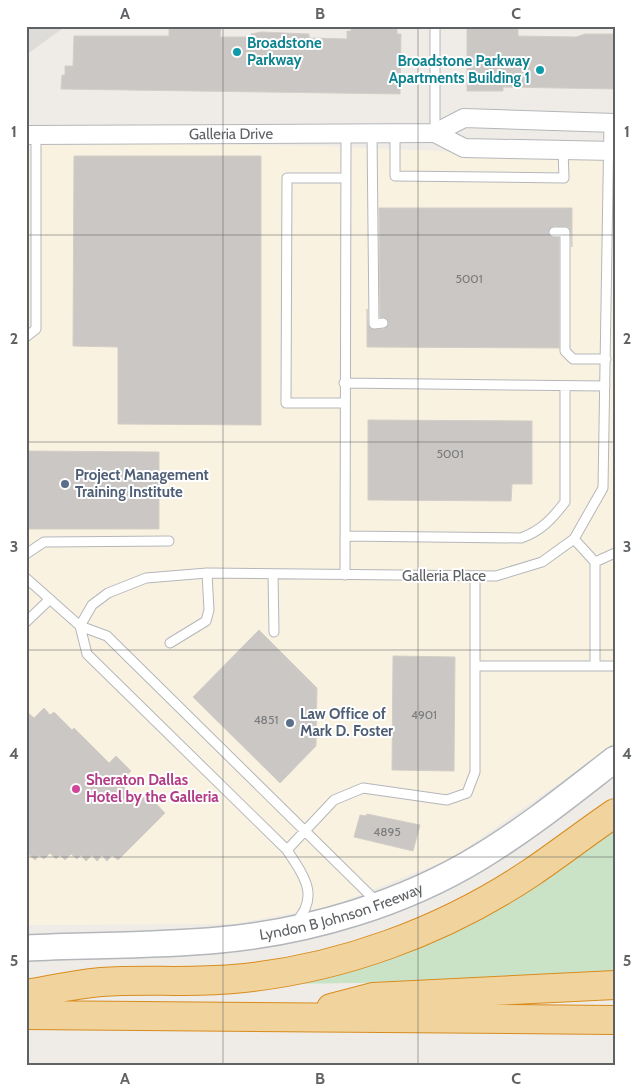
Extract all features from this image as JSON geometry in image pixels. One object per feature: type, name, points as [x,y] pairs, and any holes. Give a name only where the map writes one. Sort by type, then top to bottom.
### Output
[{"type":"highway","points":[[26,994],[100,982],[233,979],[336,961],[386,946],[435,926],[486,900],[532,872],[615,813]]},
{"type":"highway","points":[[293,1017],[373,997],[615,985]]},
{"type":"highway","points":[[26,1015],[615,1020]]},
{"type":"main road","name":"Lyndon B Johnson Freeway","points":[[26,948],[219,940],[288,930],[379,904],[437,880],[479,858],[518,833],[615,759]]},
{"type":"street","name":"Galleria Drive","points":[[31,135],[435,133],[464,118],[612,123]]},
{"type":"street","name":"Galleria Drive","points":[[435,133],[464,148],[612,151]]},
{"type":"lane","points":[[435,26],[435,133]]},
{"type":"lane","name":"Galleria Place","points":[[80,626],[92,605],[108,593],[129,583],[146,578],[207,573],[496,576],[542,562],[574,539],[603,488],[605,386],[610,372],[606,359],[612,123]]},
{"type":"lane","points":[[372,133],[374,324],[383,323]]},
{"type":"lane","points":[[395,133],[395,176],[564,178],[563,150]]},
{"type":"lane","points":[[345,575],[346,134]]},
{"type":"lane","points":[[26,337],[36,329],[31,135]]},
{"type":"lane","points":[[344,403],[286,403],[287,178],[346,178]]},
{"type":"lane","points":[[554,232],[565,232],[564,351],[573,359],[606,359]]},
{"type":"lane","points":[[344,383],[605,386]]},
{"type":"lane","points":[[345,536],[521,538],[538,532],[554,517],[565,502],[565,386]]},
{"type":"lane","points":[[574,539],[595,562],[595,666]]},
{"type":"lane","points":[[26,554],[44,542],[169,541]]},
{"type":"lane","points":[[595,562],[615,553]]},
{"type":"lane","points":[[170,643],[206,621],[209,610],[207,573]]},
{"type":"lane","points":[[273,574],[274,632]]},
{"type":"lane","points":[[286,850],[334,800],[363,788],[447,800],[467,792],[475,772],[474,576]]},
{"type":"lane","points":[[26,578],[80,626],[108,636],[379,904]]},
{"type":"lane","points":[[26,622],[50,599]]},
{"type":"lane","points":[[80,626],[87,654],[286,850],[307,883],[309,898],[303,914],[288,930]]},
{"type":"lane","points":[[475,666],[615,666]]},
{"type":"shaded area","points":[[26,26],[66,26],[26,55]]},
{"type":"shaded area","points":[[26,142],[322,146],[615,159],[615,744],[452,858],[332,906],[233,924],[26,925]]},
{"type":"green space","points":[[615,826],[615,973],[427,982],[285,984]]},
{"type":"building","name":"Broadstone Parkway","points":[[169,26],[221,26],[220,37],[251,37],[251,34],[261,32],[309,34],[309,38],[347,39],[347,31],[351,31],[351,26],[397,26],[397,34],[401,34],[400,94],[61,89],[62,75],[65,75],[65,66],[73,66],[74,36],[169,36]]},
{"type":"building","name":"Broadstone Parkway Apartments Building 1","points":[[467,26],[518,26],[518,36],[576,37],[585,34],[615,34],[615,89],[503,87],[503,91],[467,91]]},
{"type":"building","points":[[74,156],[261,156],[261,425],[118,424],[118,347],[73,346]]},
{"type":"building","points":[[379,208],[572,208],[572,247],[569,227],[554,226],[548,232],[550,237],[559,238],[559,348],[367,347],[367,309],[368,325],[371,329],[384,329],[389,323],[386,318],[380,317]]},
{"type":"building","points":[[368,420],[532,421],[532,484],[512,484],[511,501],[368,500]]},
{"type":"building","points":[[26,451],[159,452],[159,529],[26,529]]},
{"type":"building","points":[[259,630],[317,688],[316,746],[280,783],[193,697]]},
{"type":"building","points":[[393,656],[455,657],[454,771],[392,770]]},
{"type":"building","name":"Sheraton Dallas Hotel by the Galleria","points":[[44,708],[50,715],[54,712],[72,730],[74,728],[109,763],[116,756],[131,771],[120,783],[139,802],[147,794],[165,813],[118,860],[112,855],[107,861],[102,855],[97,861],[92,855],[86,861],[81,855],[77,859],[71,854],[65,860],[60,855],[56,859],[50,853],[44,859],[39,855],[35,860],[26,852],[26,711],[34,718]]},
{"type":"building","points":[[367,814],[420,825],[413,851],[354,837],[360,815],[366,816]]},
{"type":"place","name":"Broadstone Parkway","points":[[237,52]]},
{"type":"place","name":"Broadstone Parkway Apartments Building 1","points":[[540,70]]},
{"type":"place","name":"Project Management Training Institute","points":[[65,484]]},
{"type":"place","name":"Law Office of Mark D. Foster","points":[[290,723]]},
{"type":"place","name":"Sheraton Dallas Hotel by the Galleria","points":[[76,789]]}]
